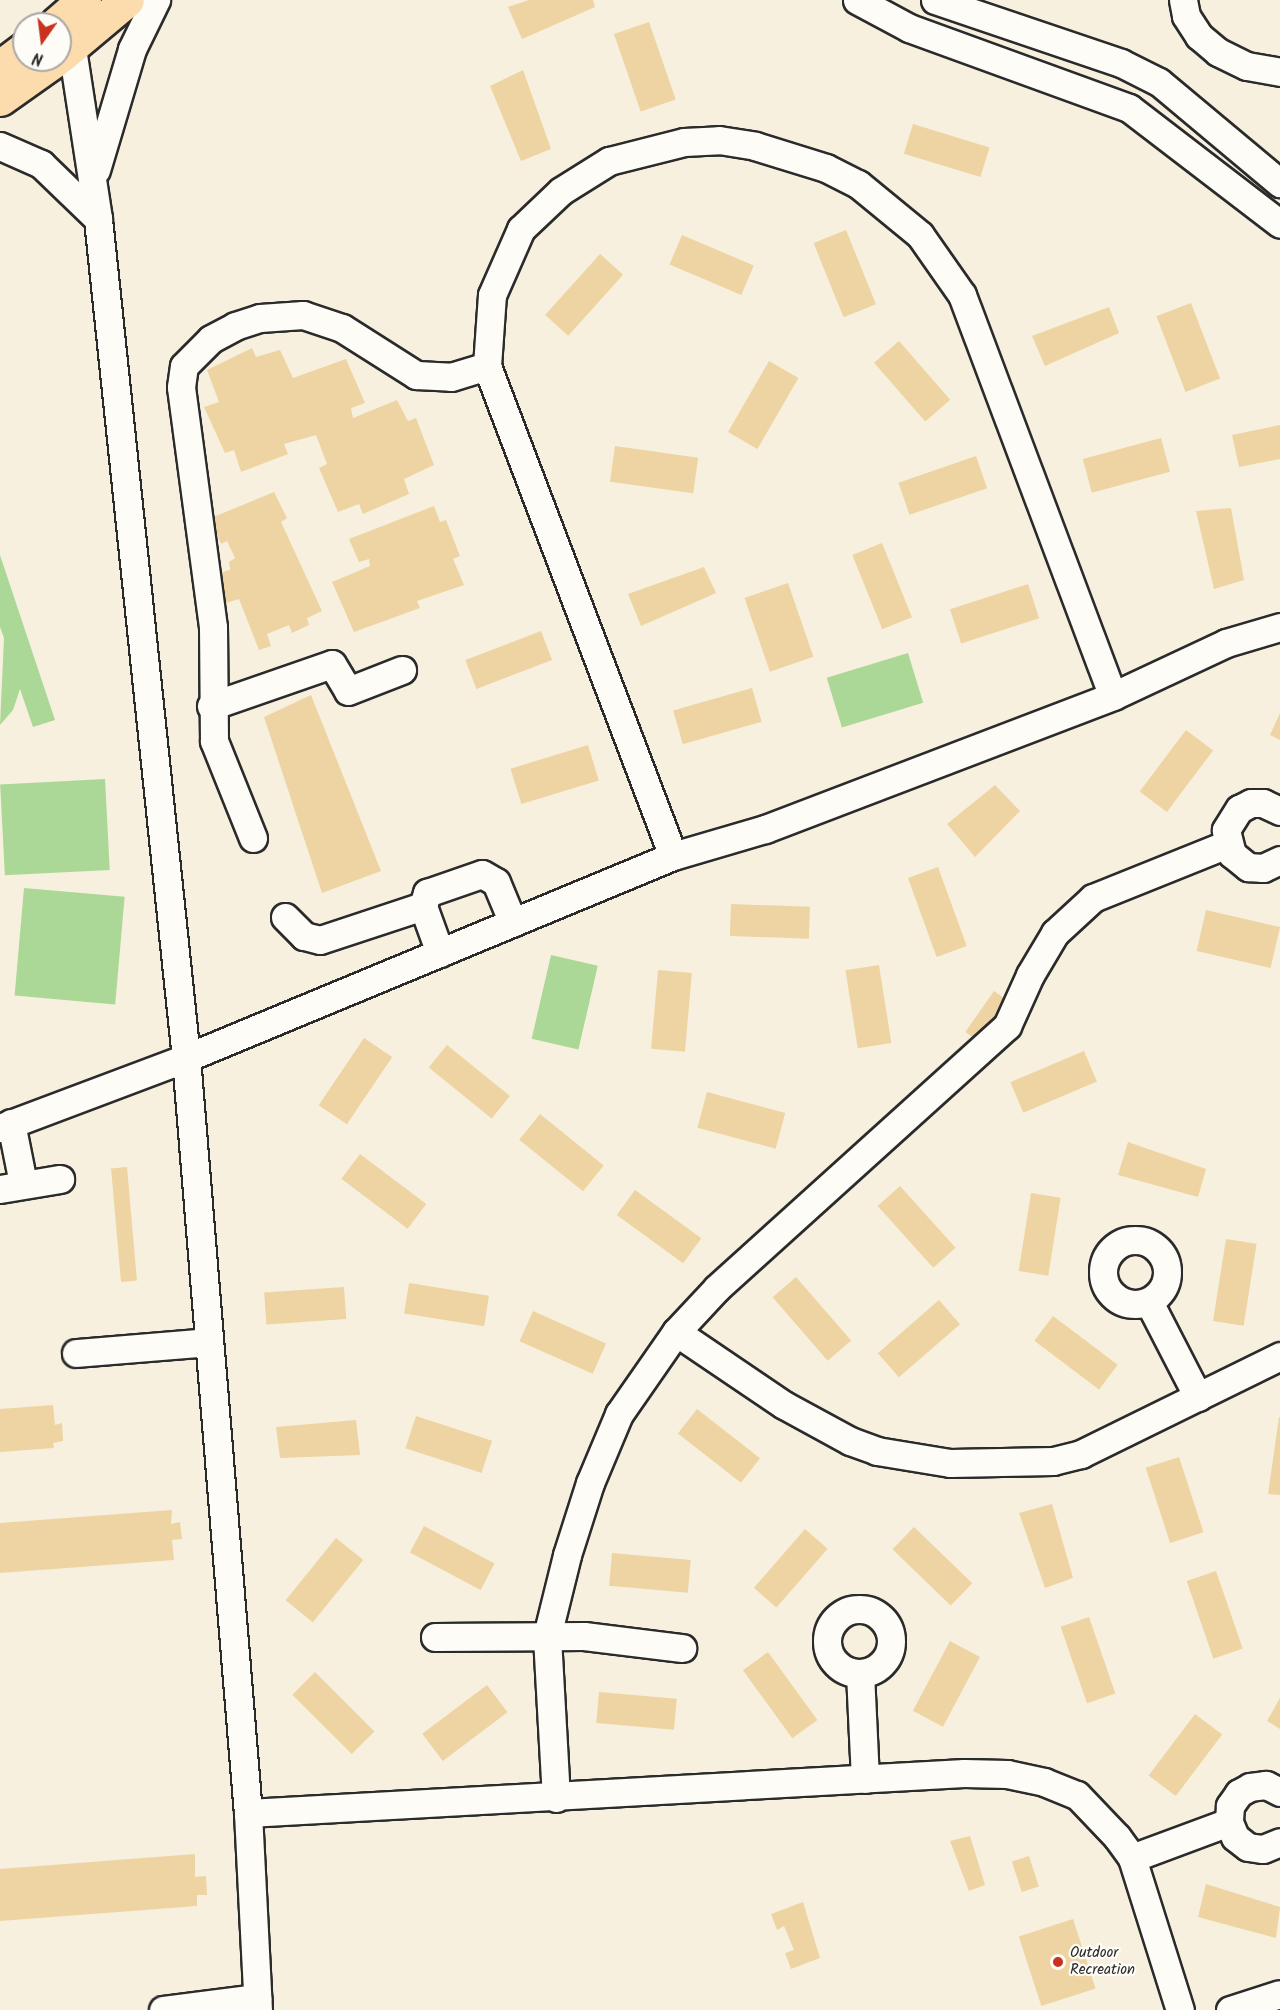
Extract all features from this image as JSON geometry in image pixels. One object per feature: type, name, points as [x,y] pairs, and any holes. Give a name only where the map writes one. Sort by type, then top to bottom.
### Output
[{"type":"main road","points":[[72,26],[127,0]]},
{"type":"main road","points":[[0,99],[25,72]]},
{"type":"street","points":[[93,180],[132,48],[156,0]]},
{"type":"street","points":[[857,0],[909,28],[1129,108],[1280,224]]},
{"type":"street","points":[[935,0],[1121,63],[1159,82],[1280,183]]},
{"type":"street","points":[[1183,0],[1186,16],[1198,36],[1218,52],[1247,66],[1280,72]]},
{"type":"street","points":[[72,63],[98,219],[186,1058],[248,1813],[257,2004],[163,2010]]},
{"type":"street","points":[[674,856],[487,366],[492,295],[521,229],[561,191],[609,161],[684,142],[719,140],[791,156],[858,184],[921,235],[962,295],[1113,696]]},
{"type":"street","points":[[0,147],[41,164],[98,219]]},
{"type":"street","points":[[253,838],[214,741],[211,706],[213,627],[181,387],[184,366],[196,352],[235,326],[261,318],[303,315],[342,328],[416,375],[451,377],[487,366]]},
{"type":"street","points":[[60,1179],[12,1186],[6,1126],[186,1058],[674,856],[765,830],[1113,696],[1175,664],[1280,627]]},
{"type":"street","points":[[211,706],[332,664],[348,691],[402,670]]},
{"type":"street","points":[[1280,811],[1263,803],[1239,809],[1230,819],[1227,844],[1236,859],[1248,867],[1263,868],[1280,860]]},
{"type":"street","points":[[556,1798],[547,1636],[590,1483],[619,1414],[676,1332],[717,1288],[1007,1026],[1030,975],[1055,933],[1093,898],[1227,844]]},
{"type":"street","points":[[440,953],[423,906],[427,893],[482,874],[496,882],[513,923]]},
{"type":"street","points":[[285,917],[304,936],[320,940],[423,906]]},
{"type":"street","points":[[1149,1302],[1198,1396]]},
{"type":"street","points":[[676,1332],[818,1425],[878,1451],[914,1459],[985,1465],[1053,1461],[1081,1454],[1280,1356]]},
{"type":"street","points":[[76,1353],[209,1342]]},
{"type":"street","points":[[435,1637],[584,1636],[682,1648]]},
{"type":"street","points":[[860,1673],[865,1779]]},
{"type":"street","points":[[248,1813],[556,1798],[964,1773],[1007,1774],[1044,1782],[1077,1795],[1132,1858],[1180,2010]]},
{"type":"street","points":[[1280,1792],[1266,1785],[1250,1787],[1239,1793],[1230,1806],[1228,1822],[1235,1837],[1248,1847],[1263,1849],[1280,1842]]},
{"type":"street","points":[[1132,1858],[1228,1822]]},
{"type":"street","points":[[1230,2010],[1280,1994]]},
{"type":"green space","points":[[0,555],[55,720],[33,727],[20,689],[13,710],[0,725],[4,638],[0,627]]},
{"type":"green space","points":[[908,653],[923,703],[842,728],[827,678]]},
{"type":"green space","points":[[105,779],[110,870],[5,875],[0,784]]},
{"type":"green space","points":[[24,888],[125,897],[115,1004],[15,996]]},
{"type":"green space","points":[[551,955],[598,966],[578,1050],[532,1039]]},
{"type":"building","points":[[529,0],[593,0],[595,7],[522,39],[508,7]]},
{"type":"building","points":[[649,22],[676,100],[641,112],[614,34]]},
{"type":"building","points":[[523,70],[551,149],[521,161],[490,86]]},
{"type":"building","points":[[913,124],[990,147],[980,177],[904,154]]},
{"type":"building","points":[[846,230],[876,304],[844,317],[814,243]]},
{"type":"building","points":[[682,235],[754,265],[741,295],[669,264]]},
{"type":"building","points":[[600,254],[623,275],[568,336],[545,315]]},
{"type":"building","points":[[1191,303],[1220,379],[1185,392],[1156,316]]},
{"type":"building","points":[[1109,307],[1119,333],[1045,366],[1032,336]]},
{"type":"building","points":[[899,341],[950,400],[925,422],[874,363]]},
{"type":"building","points":[[252,348],[256,357],[280,350],[293,378],[346,359],[365,403],[351,408],[353,418],[397,400],[408,421],[416,418],[434,465],[404,479],[409,494],[363,514],[359,504],[338,512],[319,468],[327,464],[316,435],[284,444],[288,454],[241,472],[234,450],[225,453],[204,407],[219,402],[207,370]]},
{"type":"building","points":[[769,361],[798,378],[757,449],[728,432]]},
{"type":"building","points":[[1280,425],[1280,459],[1239,467],[1232,435]]},
{"type":"building","points":[[1161,438],[1170,472],[1092,493],[1083,459]]},
{"type":"building","points":[[615,446],[698,458],[693,493],[610,482]]},
{"type":"building","points":[[976,456],[987,488],[910,515],[898,483]]},
{"type":"building","points":[[274,492],[287,518],[281,522],[322,611],[307,618],[309,625],[292,633],[289,625],[267,634],[271,646],[259,650],[239,599],[226,603],[215,574],[230,570],[229,562],[235,558],[227,541],[221,544],[211,518]]},
{"type":"building","points":[[434,506],[440,522],[446,520],[460,556],[453,559],[464,585],[417,601],[420,608],[354,632],[332,582],[370,566],[369,559],[359,562],[349,539]]},
{"type":"building","points":[[1231,508],[1244,580],[1214,589],[1196,511]]},
{"type":"building","points":[[882,543],[912,617],[882,629],[852,555]]},
{"type":"building","points":[[704,567],[716,593],[641,626],[628,594]]},
{"type":"building","points":[[788,583],[813,657],[770,672],[745,598]]},
{"type":"building","points":[[1028,584],[1039,618],[961,644],[950,609]]},
{"type":"building","points":[[541,631],[552,660],[476,689],[465,660]]},
{"type":"building","points":[[752,688],[762,722],[683,744],[673,711]]},
{"type":"building","points":[[311,695],[381,871],[322,893],[264,717]]},
{"type":"building","points":[[1280,713],[1280,740],[1270,735]]},
{"type":"building","points":[[1186,730],[1213,750],[1167,812],[1140,791]]},
{"type":"building","points":[[588,745],[599,780],[521,804],[511,769]]},
{"type":"building","points":[[995,785],[1020,811],[975,857],[947,824]]},
{"type":"building","points":[[938,867],[967,946],[937,957],[908,878]]},
{"type":"building","points":[[731,904],[810,907],[809,939],[730,936]]},
{"type":"building","points":[[1206,910],[1280,927],[1271,968],[1197,951]]},
{"type":"building","points":[[879,965],[891,1043],[858,1048],[845,970]]},
{"type":"building","points":[[658,970],[692,973],[685,1052],[651,1049]]},
{"type":"building","points":[[994,991],[1007,1000],[978,1041],[965,1032]]},
{"type":"building","points":[[364,1038],[392,1057],[347,1124],[319,1105]]},
{"type":"building","points":[[447,1045],[510,1096],[492,1119],[429,1068]]},
{"type":"building","points":[[1084,1051],[1097,1081],[1023,1113],[1010,1082]]},
{"type":"building","points":[[707,1092],[785,1113],[776,1149],[697,1128]]},
{"type":"building","points":[[540,1114],[604,1166],[583,1191],[519,1140]]},
{"type":"building","points":[[1128,1142],[1206,1169],[1198,1197],[1118,1175]]},
{"type":"building","points":[[360,1154],[426,1204],[408,1229],[341,1179]]},
{"type":"building","points":[[127,1167],[137,1281],[121,1282],[111,1168]]},
{"type":"building","points":[[900,1186],[956,1248],[933,1268],[878,1206]]},
{"type":"building","points":[[635,1190],[701,1238],[683,1263],[617,1215]]},
{"type":"building","points":[[1031,1193],[1061,1198],[1048,1276],[1019,1271]]},
{"type":"building","points":[[1226,1239],[1257,1244],[1244,1326],[1213,1321]]},
{"type":"building","points":[[796,1277],[851,1340],[828,1361],[773,1297]]},
{"type":"building","points":[[409,1283],[489,1296],[484,1326],[404,1314]]},
{"type":"building","points":[[344,1287],[346,1319],[266,1325],[264,1293]]},
{"type":"building","points":[[939,1300],[960,1324],[899,1377],[878,1353]]},
{"type":"building","points":[[533,1311],[606,1344],[593,1374],[520,1341]]},
{"type":"building","points":[[1053,1316],[1118,1365],[1099,1390],[1034,1341]]},
{"type":"building","points":[[53,1405],[55,1425],[62,1423],[63,1441],[53,1443],[54,1448],[0,1452],[0,1409]]},
{"type":"building","points":[[697,1409],[760,1458],[741,1483],[678,1433]]},
{"type":"building","points":[[416,1416],[492,1441],[482,1473],[405,1448]]},
{"type":"building","points":[[1280,1417],[1280,1495],[1268,1494]]},
{"type":"building","points":[[356,1420],[360,1455],[280,1458],[276,1427]]},
{"type":"building","points":[[1179,1457],[1203,1532],[1170,1543],[1146,1468]]},
{"type":"building","points":[[1052,1504],[1073,1578],[1045,1588],[1019,1513]]},
{"type":"building","points":[[172,1510],[171,1524],[180,1522],[182,1539],[172,1540],[174,1560],[0,1573],[0,1523]]},
{"type":"building","points":[[424,1526],[495,1564],[481,1590],[410,1552]]},
{"type":"building","points":[[914,1527],[972,1583],[951,1606],[892,1549]]},
{"type":"building","points":[[805,1529],[828,1549],[776,1608],[754,1588]]},
{"type":"building","points":[[336,1538],[363,1560],[313,1622],[286,1600]]},
{"type":"building","points":[[612,1553],[691,1560],[688,1593],[609,1586]]},
{"type":"building","points":[[1216,1571],[1243,1649],[1213,1659],[1187,1581]]},
{"type":"building","points":[[1089,1617],[1115,1694],[1087,1703],[1061,1627]]},
{"type":"building","points":[[950,1641],[980,1657],[943,1727],[913,1711]]},
{"type":"building","points":[[768,1652],[817,1720],[792,1738],[743,1670]]},
{"type":"building","points":[[315,1672],[374,1731],[352,1754],[292,1695]]},
{"type":"building","points":[[487,1685],[507,1712],[443,1761],[422,1734]]},
{"type":"building","points":[[599,1692],[677,1699],[674,1730],[596,1723]]},
{"type":"building","points":[[1280,1698],[1280,1729],[1267,1721]]},
{"type":"building","points":[[1195,1714],[1222,1734],[1176,1796],[1149,1775]]},
{"type":"building","points":[[970,1836],[985,1885],[969,1891],[950,1841]]},
{"type":"building","points":[[195,1854],[195,1877],[206,1876],[207,1895],[197,1895],[197,1906],[0,1921],[0,1869]]},
{"type":"building","points":[[1029,1856],[1039,1886],[1022,1892],[1012,1862]]},
{"type":"building","points":[[1206,1884],[1280,1907],[1276,1938],[1198,1917]]},
{"type":"building","points":[[803,1902],[820,1958],[791,1969],[785,1953],[794,1950],[784,1926],[777,1930],[771,1914]]},
{"type":"building","name":"Outdoor Recreation","points":[[1073,1919],[1096,1988],[1041,2006],[1019,1937]]},
{"type":"place","name":"Outdoor Recreation","points":[[1058,1962]]}]
